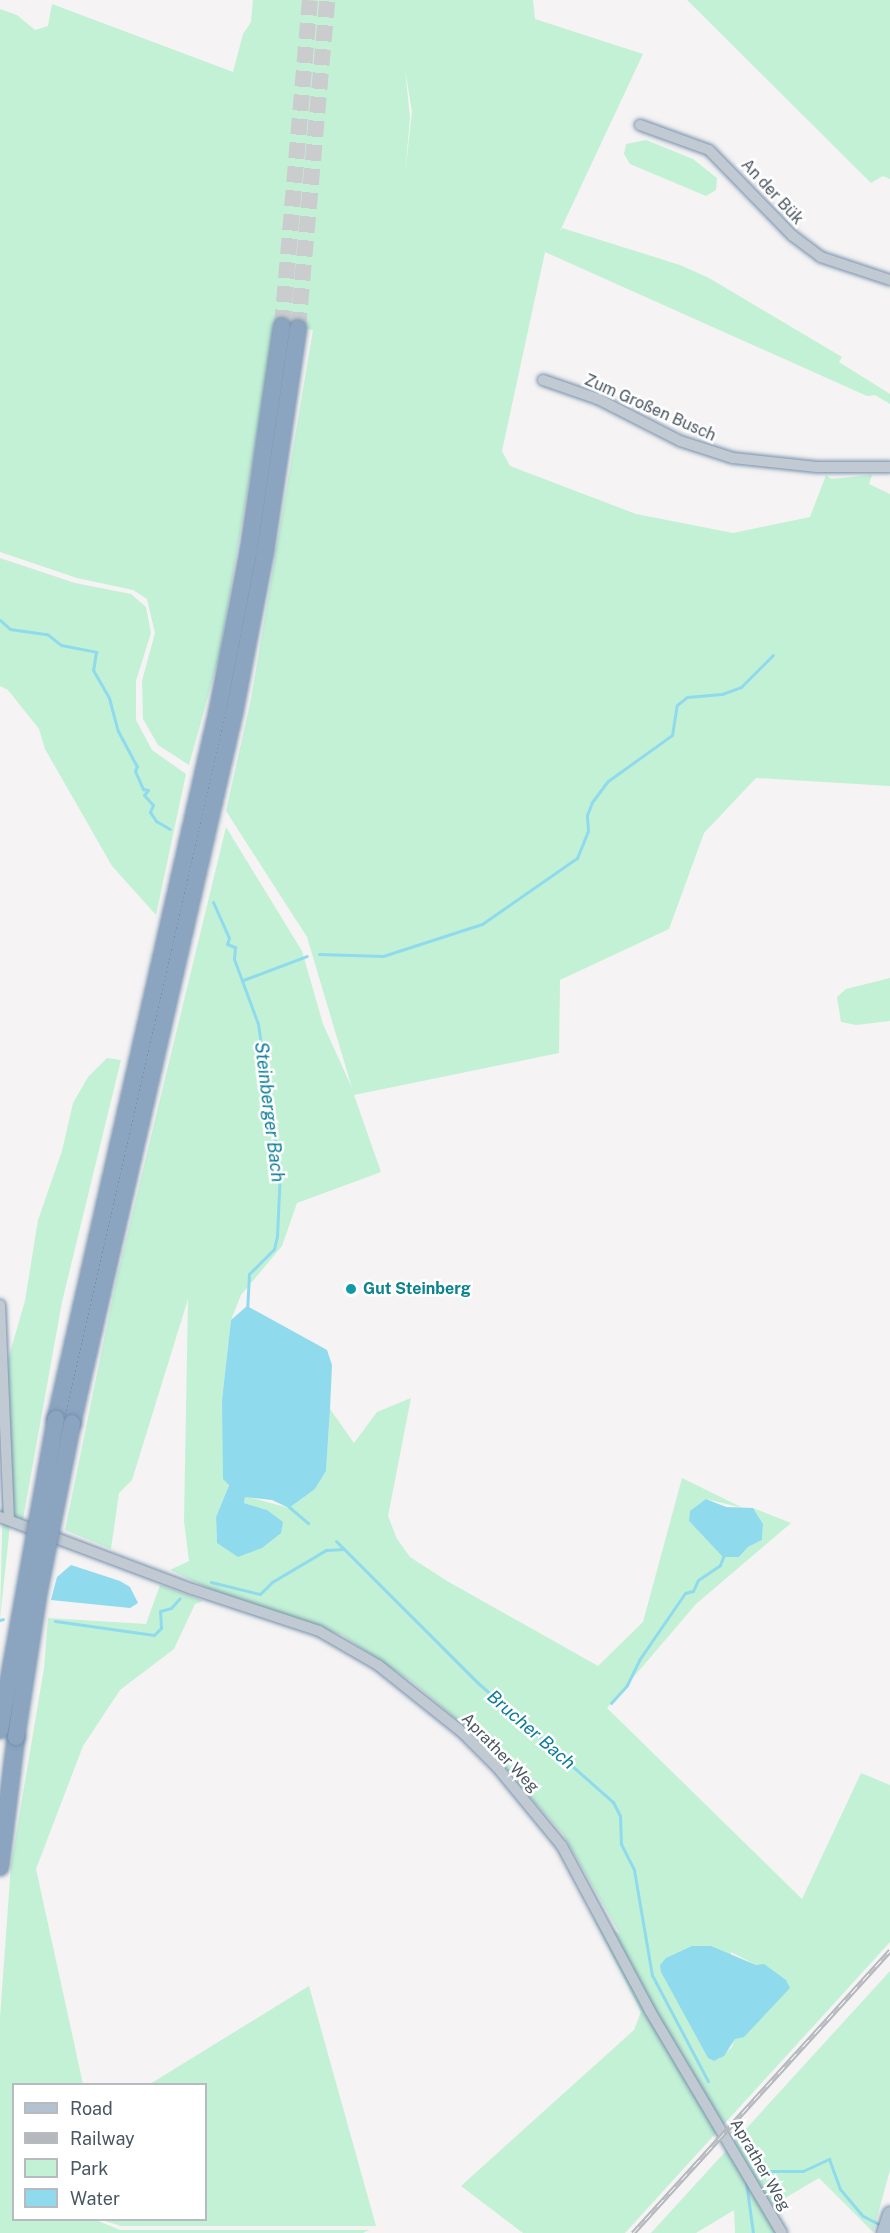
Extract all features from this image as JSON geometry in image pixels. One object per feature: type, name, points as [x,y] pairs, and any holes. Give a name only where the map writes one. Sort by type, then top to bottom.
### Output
[{"type":"highway","points":[[0,1730],[131,1086],[267,540],[290,327]]},
{"type":"highway","points":[[0,1867],[16,1737],[64,1421],[147,1090],[226,711]]},
{"type":"main road","points":[[884,2233],[890,2214]]},
{"type":"street","name":"An der Bük","points":[[640,125],[709,150],[810,249],[834,264],[888,276]]},
{"type":"street","name":"Zum Großen Busch","points":[[543,380],[606,403],[680,441],[733,458],[817,467],[890,467]]},
{"type":"street","points":[[0,1305],[4,1518]]},
{"type":"street","name":"Aprather Weg","points":[[4,1518],[192,1589],[319,1631],[378,1665],[462,1732],[497,1767],[562,1846],[650,2011],[783,2233]]},
{"type":"green space","points":[[253,0],[533,0],[535,19],[643,54],[559,233],[562,228],[680,265],[709,278],[842,357],[839,362],[890,394],[890,404],[875,395],[867,396],[545,252],[502,451],[510,466],[636,514],[733,533],[810,517],[826,475],[831,479],[872,475],[869,484],[890,494],[890,786],[756,778],[704,833],[669,929],[560,980],[559,1053],[354,1095],[381,1172],[297,1203],[282,1246],[241,1295],[231,1320],[222,1401],[229,1484],[216,1517],[217,1543],[267,1510],[244,1503],[245,1496],[289,1508],[315,1489],[326,1471],[330,1409],[354,1443],[377,1412],[411,1398],[388,1516],[397,1539],[410,1557],[447,1581],[598,1666],[643,1622],[682,1478],[743,1508],[706,1499],[689,1521],[724,1557],[739,1557],[748,1547],[762,1540],[763,1524],[753,1508],[791,1523],[696,1604],[607,1708],[802,1899],[861,1773],[890,1785],[890,1942],[625,2233],[523,2233],[461,2186],[634,2030],[641,2012],[593,1917],[620,1934],[563,1834],[477,1737],[414,1683],[342,1635],[214,1591],[170,1570],[189,1561],[184,1521],[188,1299],[132,1480],[119,1493],[111,1549],[65,1530],[116,1281],[226,827],[302,951],[323,1024],[352,1088],[307,937],[226,811],[251,699],[313,330],[276,324],[219,657],[189,765],[158,745],[143,719],[142,681],[155,633],[147,599],[133,590],[77,578],[0,552],[0,9],[17,15],[35,30],[48,26],[52,4],[233,72],[243,34],[251,22]],"holes":[[[405,69],[412,112],[405,174],[410,118]],[[731,1952],[756,1965],[732,2047],[718,2060]]]},
{"type":"green space","points":[[687,0],[890,0],[890,179],[883,176],[871,183]]},
{"type":"green space","points":[[646,140],[693,159],[717,178],[716,190],[706,196],[630,164],[624,154],[626,144]]},
{"type":"green space","points":[[0,558],[75,583],[131,594],[146,607],[151,633],[136,681],[136,720],[152,750],[186,774],[156,915],[112,866],[45,749],[39,729],[8,690],[0,686]]},
{"type":"green space","points":[[890,978],[890,1021],[856,1025],[841,1022],[837,997],[846,989]]},
{"type":"green space","points":[[107,1058],[121,1060],[62,1302],[23,1519],[10,1525],[0,1619],[6,1366],[25,1301],[38,1220],[62,1151],[73,1103],[88,1077]]},
{"type":"green space","points":[[160,1585],[203,1601],[195,1604],[174,1649],[120,1690],[83,1746],[36,1869],[83,2083],[12,2083],[12,2221],[98,2221],[120,2230],[369,2230],[363,2233],[0,2233],[0,2018],[11,1865],[44,1668],[48,1618],[146,1624]]},
{"type":"green space","points":[[890,1971],[890,2170],[873,2232],[819,2178],[775,2204],[781,2233],[735,2233],[734,2210],[696,2233],[651,2233]]},
{"type":"green space","points":[[309,1986],[376,2226],[121,2226],[105,2221],[207,2221],[207,2083],[152,2083]]},
{"type":"water","points":[[247,1306],[327,1350],[332,1365],[326,1471],[315,1489],[289,1508],[272,1500],[245,1497],[244,1503],[267,1510],[283,1522],[281,1533],[262,1548],[238,1557],[217,1543],[216,1517],[229,1485],[223,1479],[222,1400],[231,1320]]},
{"type":"water","points":[[706,1499],[726,1507],[753,1508],[763,1524],[762,1540],[748,1547],[739,1557],[723,1557],[689,1521],[690,1511]]},
{"type":"water","points":[[71,1565],[120,1581],[130,1587],[138,1603],[130,1608],[51,1600],[57,1577]]},
{"type":"water","points":[[692,1946],[711,1946],[756,1965],[764,1964],[786,1980],[790,1988],[744,2037],[735,2039],[724,2056],[714,2061],[708,2058],[661,1972],[660,1965],[666,1958]]},
{"type":"waterway","name":"Steinberger Bach","points":[[0,620],[10,629],[47,634],[61,645],[96,652],[93,670],[109,698],[118,731],[137,766],[135,771],[143,789],[148,790],[144,795],[153,805],[150,812],[156,821],[170,829]]},
{"type":"waterway","points":[[319,954],[383,956],[482,924],[577,858],[588,831],[587,815],[592,802],[608,781],[672,735],[677,705],[687,697],[722,694],[741,687],[773,655]]},
{"type":"waterway","name":"Steinberger Bach","points":[[213,902],[229,938],[227,944],[235,947],[234,959],[258,1024],[280,1170],[277,1236],[274,1249],[249,1274],[247,1309]]},
{"type":"waterway","points":[[243,980],[307,956]]},
{"type":"waterway","name":"Steinberger Bach","points":[[289,1507],[308,1523]]},
{"type":"waterway","name":"Brucher Bach","points":[[336,1541],[478,1683],[613,1802],[620,1816],[621,1844],[634,1870],[652,1975],[708,2081]]},
{"type":"waterway","name":"Brucher Bach","points":[[211,1582],[260,1594],[272,1582],[326,1550],[344,1549]]},
{"type":"waterway","points":[[611,1703],[627,1685],[639,1660],[685,1593],[693,1591],[698,1580],[720,1565],[723,1557]]},
{"type":"waterway","name":"Brucher Bach","points":[[55,1621],[154,1635],[161,1628],[160,1611],[171,1608],[180,1598]]},
{"type":"waterway","name":"Brucher Bach","points":[[764,2171],[803,2171],[829,2159],[840,2189],[863,2216],[881,2225]]},
{"type":"waterway","points":[[746,2182],[753,2233]]},
{"type":"tunnel","points":[[282,326],[310,0]]},
{"type":"tunnel","points":[[298,328],[327,0]]},
{"type":"railway","points":[[633,2233],[890,1951]]},
{"type":"place","name":"Gut Steinberg","points":[[351,1289]]}]
